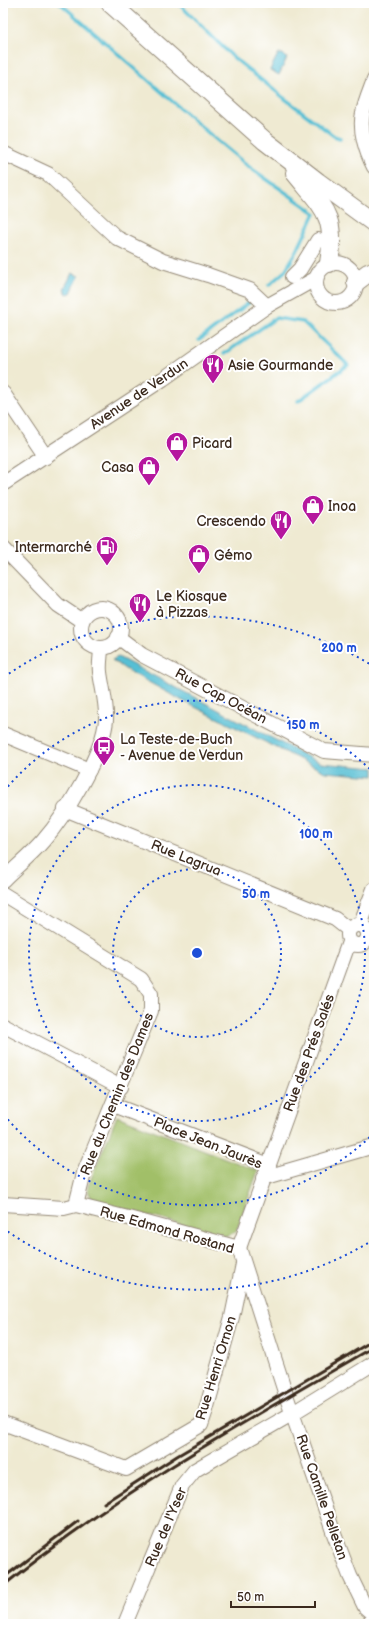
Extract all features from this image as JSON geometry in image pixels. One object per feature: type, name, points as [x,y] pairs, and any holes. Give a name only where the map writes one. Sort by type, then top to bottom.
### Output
[{"type":"main road","points":[[110,3],[192,74],[219,101],[271,145],[323,186],[374,223]]},
{"type":"main road","points":[[126,3],[173,51],[192,74]]},
{"type":"main road","points":[[271,145],[324,209],[330,221],[332,243],[322,271]]},
{"type":"main road","points":[[356,282],[368,273],[374,271]]},
{"type":"street","points":[[374,80],[362,114],[363,133],[368,153],[374,167]]},
{"type":"street","points":[[362,114],[374,135]]},
{"type":"street","points":[[3,153],[48,174],[118,238],[163,261],[250,290],[267,306]]},
{"type":"street","points":[[292,277],[300,269],[318,240]]},
{"type":"street","points":[[307,259],[322,271]]},
{"type":"street","points":[[339,263],[347,266],[354,273],[356,282],[354,293],[346,301],[336,304],[329,303],[319,295],[316,288],[322,271],[339,263]]},
{"type":"street","name":"Avenue de Verdun","points":[[3,484],[46,457],[267,306],[294,291],[322,271]]},
{"type":"street","points":[[294,291],[319,295]]},
{"type":"street","points":[[3,393],[46,457]]},
{"type":"street","points":[[3,548],[58,605],[82,621]]},
{"type":"street","points":[[101,608],[112,611],[118,618],[121,628],[118,637],[109,646],[101,648],[88,643],[81,631],[82,621],[90,611],[101,608]]},
{"type":"street","name":"Rue Cap Océan","points":[[118,637],[142,655],[324,751],[374,755]]},
{"type":"street","points":[[3,880],[43,841],[66,809],[89,770],[103,738],[106,720],[105,700],[99,670],[101,648]]},
{"type":"street","points":[[3,734],[89,770]]},
{"type":"street","name":"Rue Lagrua","points":[[66,809],[336,919],[363,934]]},
{"type":"street","points":[[363,934],[374,889]]},
{"type":"street","name":"Rue du Chemin des Dames","points":[[3,894],[141,979],[151,994],[151,1011],[84,1173],[76,1205]]},
{"type":"street","name":"Rue des Prés Salés","points":[[269,1165],[363,934]]},
{"type":"street","points":[[3,1025],[120,1087]]},
{"type":"street","name":"Place Jean Jaurès","points":[[113,1105],[269,1165],[239,1248]]},
{"type":"street","points":[[264,1178],[374,1146]]},
{"type":"street","name":"Rue Edmond Rostand","points":[[3,1204],[64,1208],[76,1205],[132,1218],[239,1248],[283,1385]]},
{"type":"street","name":"Rue Henri Ornon","points":[[3,1423],[126,1469],[201,1425],[232,1317],[244,1263]]},
{"type":"street","name":"Rue de l'Yser","points":[[125,1624],[182,1486],[188,1477],[195,1470],[374,1363]]},
{"type":"street","name":"Rue Camille Pelletan","points":[[283,1385],[334,1534],[350,1576],[371,1617],[366,1624]]},
{"type":"green space","points":[[117,1116],[258,1171],[236,1232],[225,1236],[93,1201],[88,1191],[88,1186]]},
{"type":"water","points":[[278,54],[283,54],[287,58],[279,75],[270,70]]},
{"type":"water","points":[[72,273],[79,276],[71,293],[67,294],[64,289]]},
{"type":"water","points":[[118,657],[310,758],[321,763],[374,768],[374,776],[325,772],[181,700],[125,669],[112,660]]},
{"type":"waterway","points":[[60,3],[249,167],[315,213],[297,251],[285,271],[269,285]]},
{"type":"waterway","points":[[178,3],[234,58],[334,136],[340,138]]},
{"type":"waterway","points":[[199,340],[250,302]]},
{"type":"waterway","points":[[224,354],[276,318],[303,322],[348,365],[298,401]]},
{"type":"railway","points":[[104,1503],[177,1456],[374,1340]]},
{"type":"railway","points":[[3,1586],[46,1552],[137,1489],[231,1430],[374,1347]]},
{"type":"railway","points":[[3,1578],[78,1521]]},
{"type":"place","name":"Asie Gourmande","points":[[213,384]]},
{"type":"place","name":"Picard","points":[[177,462]]},
{"type":"place","name":"Casa","points":[[149,486]]},
{"type":"place","name":"Inoa","points":[[313,526]]},
{"type":"place","name":"Crescendo","points":[[281,540]]},
{"type":"place","name":"Intermarché","points":[[107,566]]},
{"type":"place","name":"Gémo","points":[[199,574]]},
{"type":"place","name":"Le Kiosque à Pizzas","points":[[140,624]]},
{"type":"place","name":"La Teste-de-Buch - Avenue de Verdun","points":[[104,766]]}]
